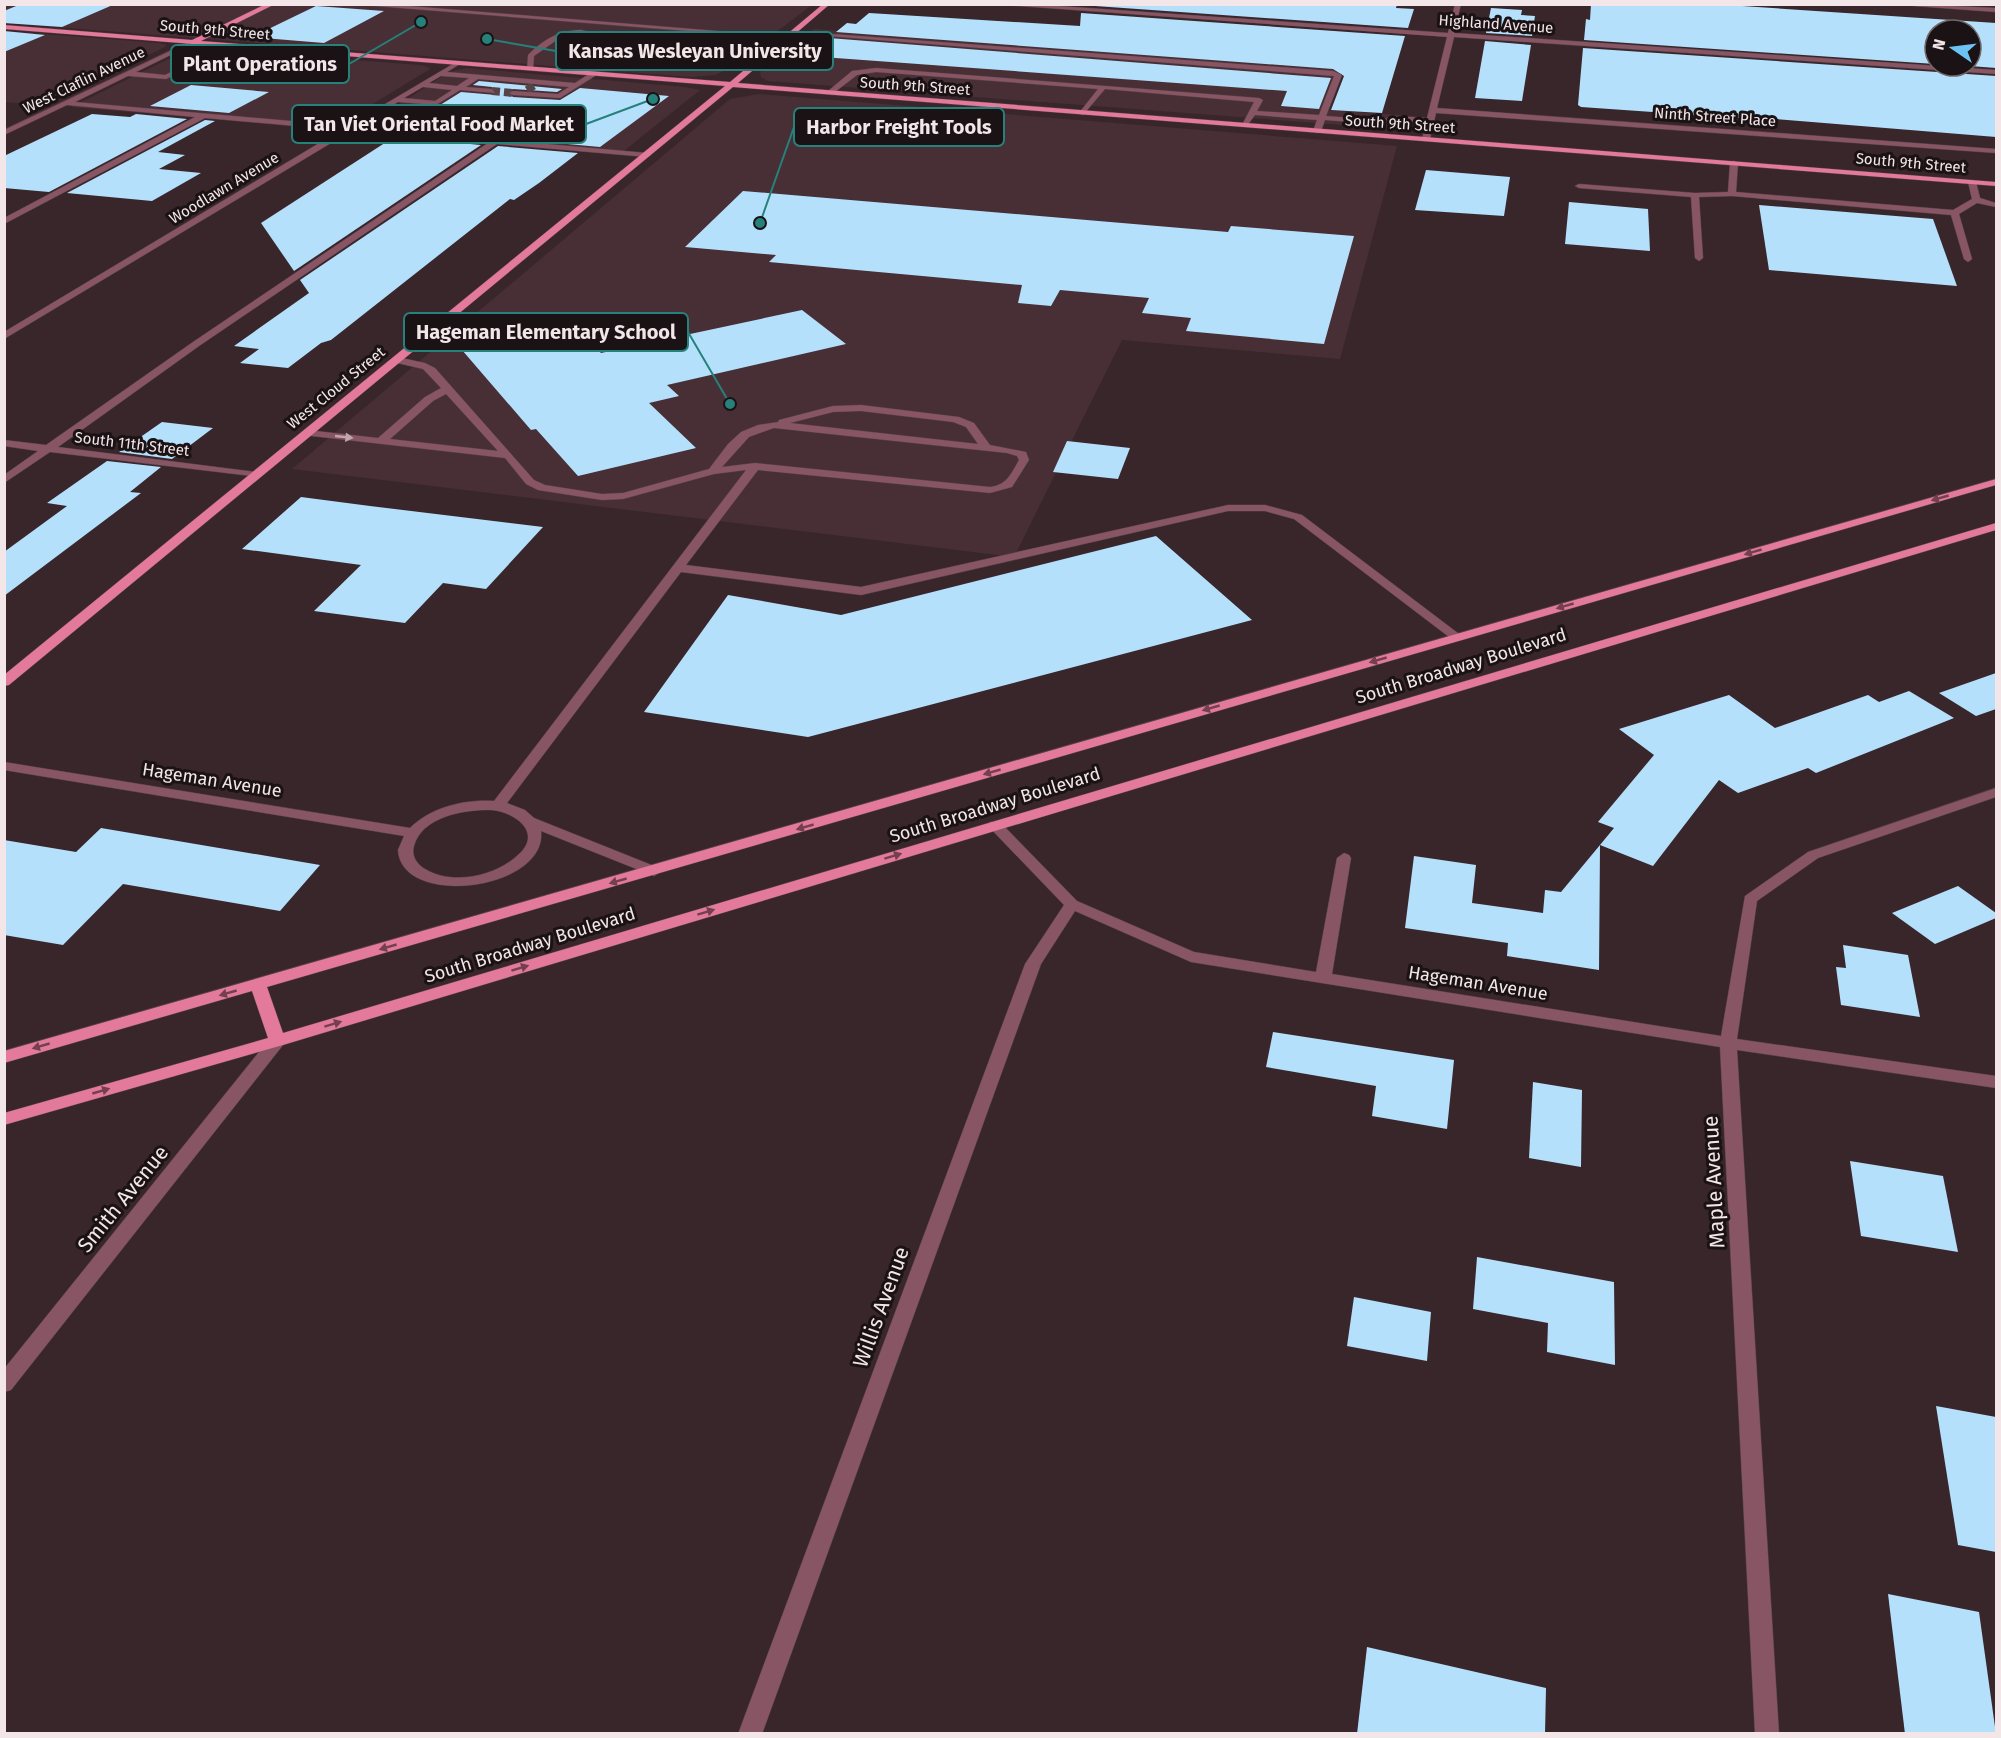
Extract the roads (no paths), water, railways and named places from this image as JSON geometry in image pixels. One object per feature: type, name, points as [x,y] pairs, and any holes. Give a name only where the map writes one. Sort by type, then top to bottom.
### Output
[{"type":"main road","name":"West Claflin Avenue","points":[[193,42],[272,4]]},
{"type":"main road","name":"West Cloud Street","points":[[4,682],[647,155],[827,4]]},
{"type":"main road","name":"South 9th Street","points":[[4,27],[1996,184]]},
{"type":"main road","name":"South 9th Street","points":[[1824,169],[1996,175]]},
{"type":"main road","name":"South Broadway Boulevard","points":[[4,1057],[1996,482]]},
{"type":"main road","name":"South Broadway Boulevard","points":[[4,1119],[277,1041],[1996,526]]},
{"type":"main road","points":[[258,984],[277,1041]]},
{"type":"street","points":[[353,4],[724,33],[790,35],[1326,71],[1338,75],[1317,131]]},
{"type":"street","name":"Highland Avenue","points":[[994,4],[1996,72]]},
{"type":"street","points":[[1426,139],[1458,4]]},
{"type":"street","points":[[1914,4],[1996,10]]},
{"type":"street","points":[[560,20],[559,27],[564,32]]},
{"type":"street","points":[[529,69],[531,55],[556,34],[564,32],[598,33]]},
{"type":"street","points":[[712,42],[724,33]]},
{"type":"street","points":[[689,40],[774,49]]},
{"type":"street","name":"West Claflin Avenue","points":[[4,133],[193,42]]},
{"type":"street","points":[[126,74],[166,77],[231,45]]},
{"type":"street","points":[[159,58],[275,68],[312,52]]},
{"type":"street","points":[[213,54],[235,56]]},
{"type":"street","points":[[258,58],[291,61]]},
{"type":"street","name":"Woodlawn Avenue","points":[[4,336],[458,63]]},
{"type":"street","points":[[831,93],[855,73],[876,70],[1259,100],[1246,125]]},
{"type":"street","points":[[440,74],[577,84]]},
{"type":"street","points":[[520,92],[560,96],[592,74]]},
{"type":"street","points":[[398,100],[436,103],[476,77]]},
{"type":"street","points":[[422,85],[492,91]]},
{"type":"street","points":[[1083,113],[1103,87]]},
{"type":"street","points":[[66,103],[647,155]]},
{"type":"street","name":"Ninth Street Place","points":[[1432,110],[1996,151]]},
{"type":"street","points":[[1252,113],[1378,122],[1395,118],[1430,121]]},
{"type":"street","points":[[4,222],[204,115]]},
{"type":"street","points":[[4,480],[196,344],[495,142]]},
{"type":"street","points":[[1732,194],[1734,163]]},
{"type":"street","points":[[1972,182],[1976,201]]},
{"type":"street","points":[[1579,186],[1695,195],[1732,194],[1955,213],[1976,201],[1996,205]]},
{"type":"street","points":[[1695,195],[1699,258]]},
{"type":"street","points":[[1955,213],[1968,259]]},
{"type":"street","points":[[397,360],[423,364],[432,369],[530,482],[542,488],[562,492],[602,497],[623,496],[713,471],[755,466],[990,490],[1003,489],[1012,483],[1024,460],[1022,454],[987,448],[774,425]]},
{"type":"street","points":[[381,441],[429,399],[447,389]]},
{"type":"street","points":[[713,471],[744,433],[755,427],[774,425],[833,409],[861,408],[955,419],[970,425],[987,448]]},
{"type":"street","points":[[307,433],[508,454]]},
{"type":"street","name":"South 11th Street","points":[[4,443],[256,475]]},
{"type":"street","points":[[498,806],[755,466]]},
{"type":"street","points":[[678,568],[861,591],[1228,508],[1265,508],[1298,517],[1457,636]]},
{"type":"street","name":"Hageman Avenue","points":[[4,766],[412,833]]},
{"type":"street","name":"Maple Avenue","points":[[1767,1734],[1728,1043],[1750,898],[1813,855],[1996,792]]},
{"type":"street","points":[[531,822],[535,834],[533,847],[523,859],[508,870],[488,878],[466,882],[436,879],[413,869],[406,858],[406,846],[412,833],[425,822],[450,810],[480,805],[498,806],[524,815],[531,822],[654,871]]},
{"type":"street","name":"Hageman Avenue","points":[[995,825],[1072,904],[1191,957],[1728,1043],[1996,1082]]},
{"type":"street","points":[[1323,978],[1344,858]]},
{"type":"street","name":"Willis Avenue","points":[[750,1734],[1033,964],[1072,904]]},
{"type":"street","name":"Smith Avenue","points":[[4,1384],[277,1041]]},
{"type":"tunnel","points":[[527,90],[538,83]]},
{"type":"tunnel","points":[[492,91],[513,93]]},
{"type":"place","name":"Plant Operations","points":[[421,22]]},
{"type":"place","name":"Kansas Wesleyan University","points":[[487,39]]},
{"type":"place","name":"Tan Viet Oriental Food Market","points":[[653,99]]},
{"type":"place","name":"Harbor Freight Tools","points":[[760,223]]},
{"type":"place","name":"Hageman Elementary School","points":[[730,404]]}]
